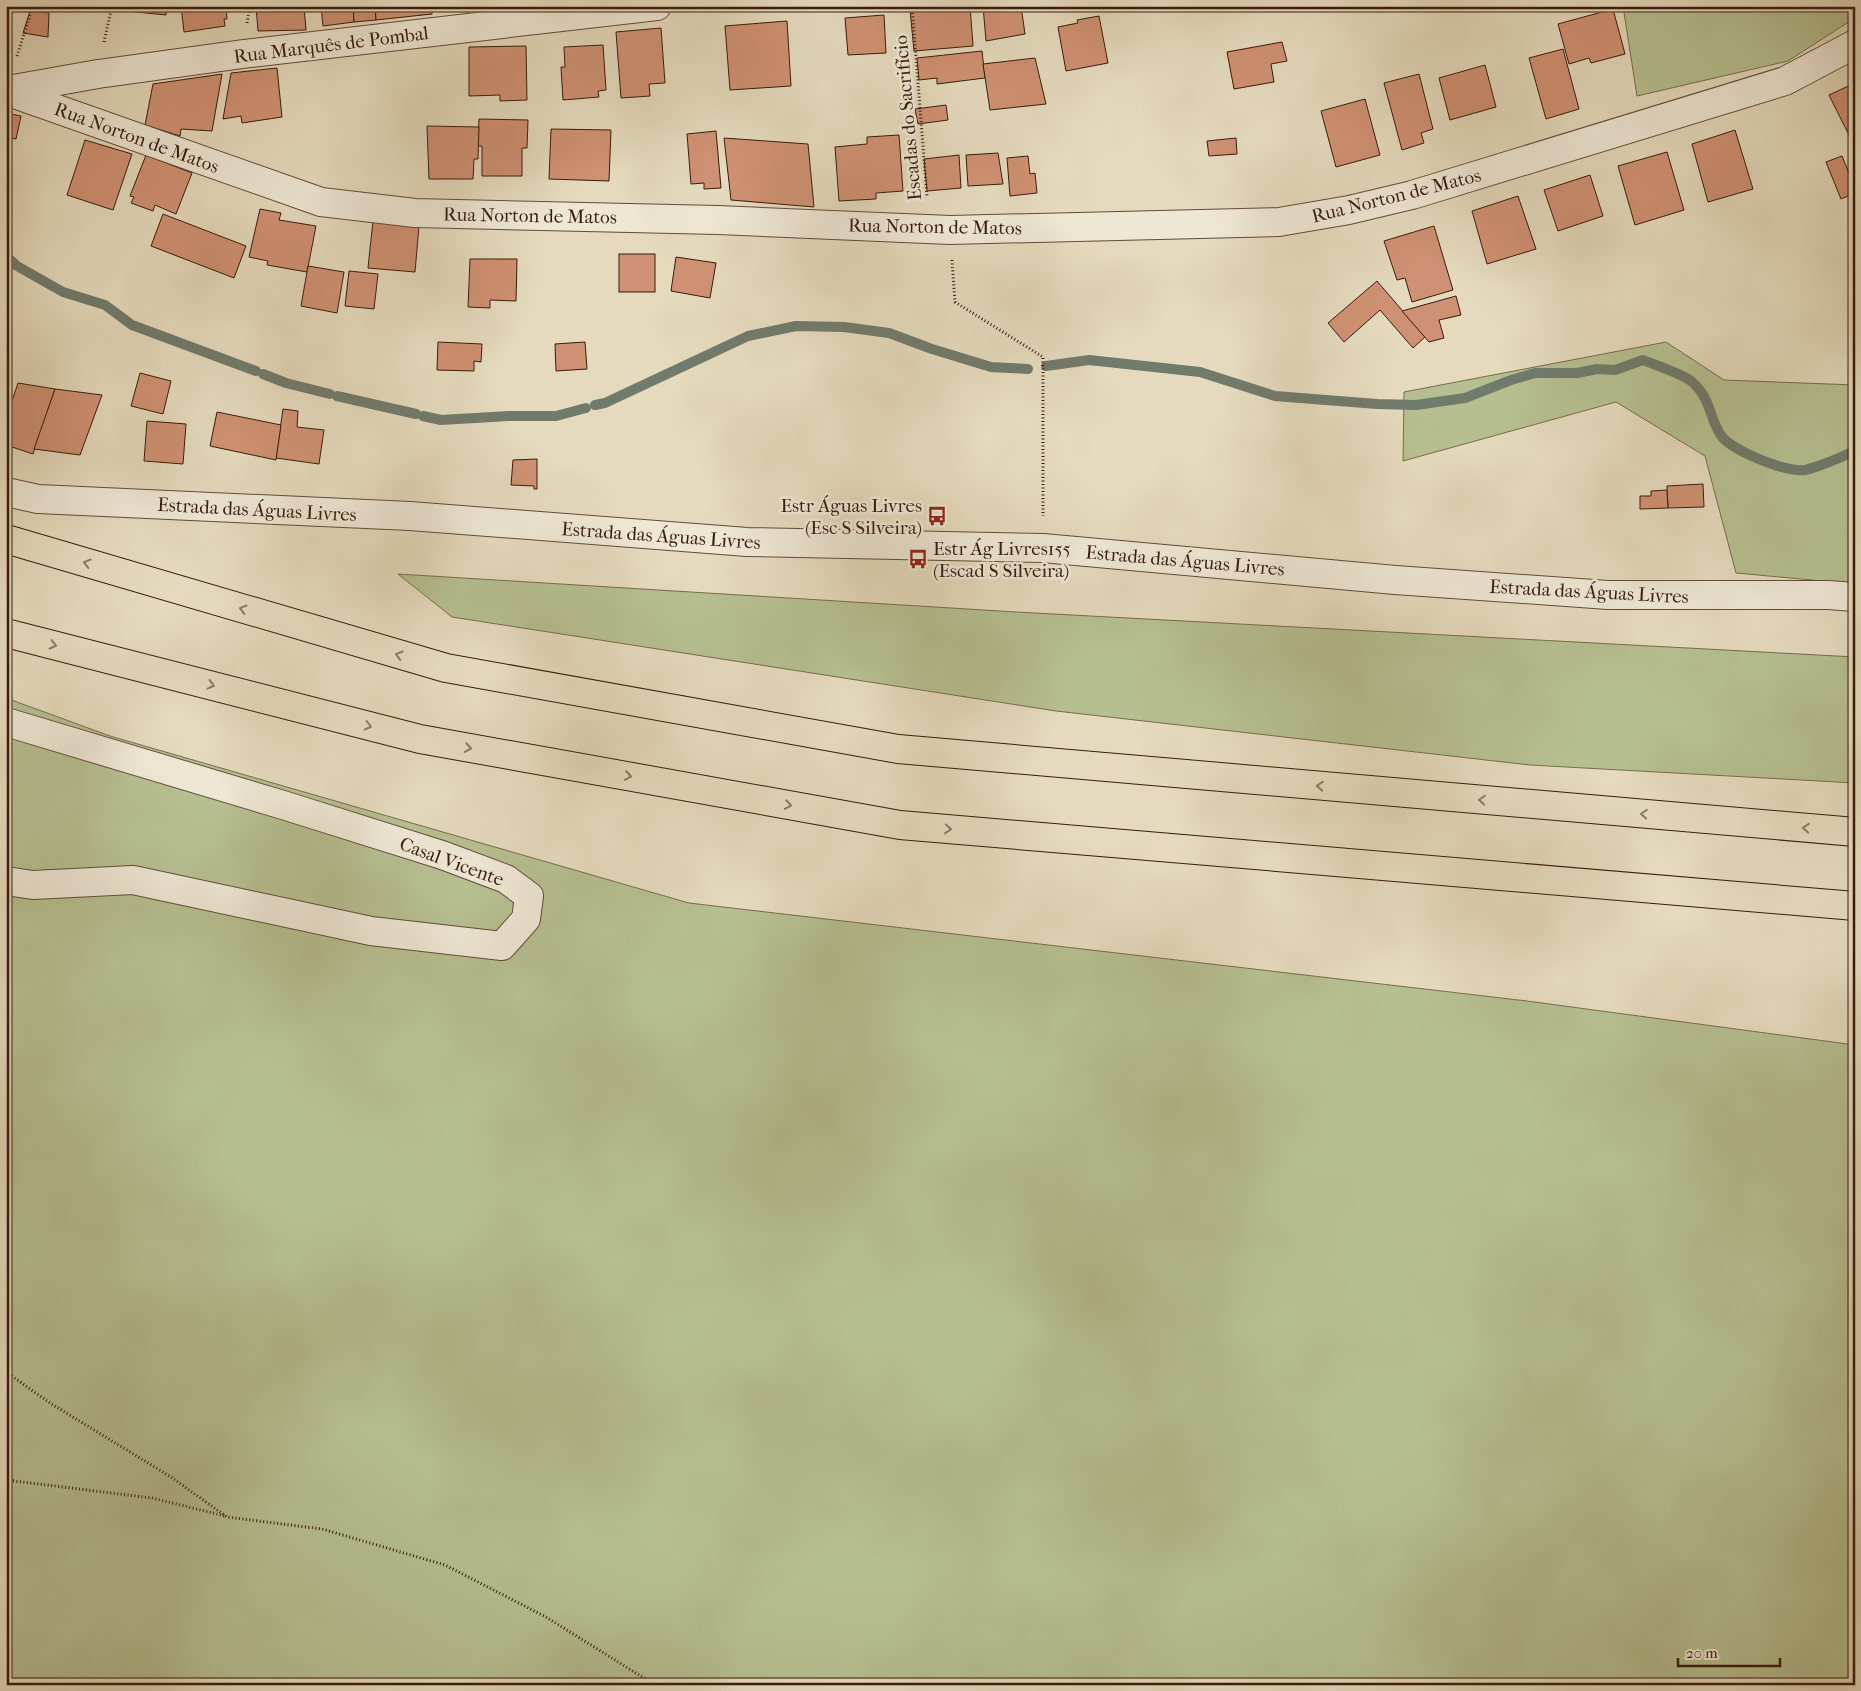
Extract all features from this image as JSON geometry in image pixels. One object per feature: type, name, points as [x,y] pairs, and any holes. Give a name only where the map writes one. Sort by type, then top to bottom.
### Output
[{"type":"highway","points":[[6,539],[446,668],[898,749],[1855,832]]},
{"type":"highway","points":[[6,633],[420,739],[900,825],[1855,906]]},
{"type":"street","name":"Rua Marquês de Pombal","points":[[6,91],[99,65],[450,20],[644,7]]},
{"type":"street","name":"Rua Norton de Matos","points":[[6,91],[321,202],[415,213],[718,220],[940,229],[1279,222],[1349,210],[1412,195],[1785,81],[1855,44]]},
{"type":"street","name":"Estrada das Águas Livres","points":[[6,492],[38,500],[410,516],[746,542],[1043,548],[1395,580],[1608,595],[1855,596]]},
{"type":"street","name":"Casal Vicente","points":[[6,722],[442,855],[506,879],[529,896],[526,919],[502,946],[371,931],[133,880],[33,885],[6,881]]},
{"type":"path","points":[[15,62],[33,6]]},
{"type":"path","points":[[99,65],[112,6]]},
{"type":"path","name":"Escadas do Sacrifício","points":[[912,6],[940,229],[955,302],[1043,357],[1043,548]]},
{"type":"path","points":[[6,1372],[50,1403],[171,1477],[227,1517]]},
{"type":"path","points":[[6,1480],[12,1479],[152,1498],[227,1517],[322,1529],[445,1565],[546,1617],[655,1685]]},
{"type":"green space","points":[[1623,6],[1855,6],[1855,18],[1788,61],[1637,96]]},
{"type":"green space","points":[[1666,342],[1724,380],[1855,385],[1855,584],[1736,573],[1705,456],[1616,402],[1403,461],[1404,392]]},
{"type":"green space","points":[[398,574],[1016,612],[1855,657],[1855,783],[1530,765],[1056,711],[452,617]]},
{"type":"green space","points":[[6,698],[110,736],[689,903],[1527,1001],[1855,1045],[1855,1685],[6,1685]]},
{"type":"building","points":[[127,6],[167,6],[166,15],[126,11]]},
{"type":"building","points":[[181,6],[226,6],[227,19],[224,19],[225,26],[184,32]]},
{"type":"building","points":[[256,6],[304,6],[306,30],[258,31]]},
{"type":"building","points":[[321,6],[353,6],[354,22],[323,26]]},
{"type":"building","points":[[353,6],[375,6],[376,20],[354,22]]},
{"type":"building","points":[[375,6],[432,6],[432,14],[376,20]]},
{"type":"building","points":[[970,6],[973,46],[914,51],[910,10]]},
{"type":"building","points":[[983,6],[1021,6],[1025,34],[986,41]]},
{"type":"building","points":[[1129,6],[1148,6],[1130,10]]},
{"type":"building","points":[[1586,6],[1613,6],[1587,11]]},
{"type":"building","points":[[1613,9],[1625,54],[1591,63],[1589,58],[1569,64],[1558,24]]},
{"type":"building","points":[[30,11],[49,13],[48,37],[23,33]]},
{"type":"building","points":[[884,15],[886,53],[848,55],[845,18]]},
{"type":"building","points":[[1099,16],[1108,63],[1066,71],[1058,27],[1078,23],[1077,20]]},
{"type":"building","points":[[787,21],[791,86],[730,90],[725,26]]},
{"type":"building","points":[[661,28],[665,83],[649,84],[650,96],[621,98],[616,32]]},
{"type":"building","points":[[1282,42],[1287,61],[1271,64],[1274,82],[1234,89],[1227,52]]},
{"type":"building","points":[[603,45],[606,90],[598,91],[599,97],[563,100],[561,67],[565,67],[564,47]]},
{"type":"building","points":[[526,46],[527,100],[500,101],[500,95],[469,96],[469,47]]},
{"type":"building","points":[[1563,49],[1579,109],[1546,119],[1529,58]]},
{"type":"building","points":[[982,51],[985,78],[937,84],[937,78],[919,80],[917,58]]},
{"type":"building","points":[[1035,58],[1046,104],[990,110],[983,64]]},
{"type":"building","points":[[1485,65],[1496,107],[1450,120],[1439,78]]},
{"type":"building","points":[[277,68],[282,117],[242,123],[241,116],[223,119],[231,73]]},
{"type":"building","points":[[222,74],[212,131],[181,129],[180,136],[145,125],[153,84]]},
{"type":"building","points":[[1419,74],[1433,129],[1421,133],[1424,143],[1402,150],[1384,83]]},
{"type":"building","points":[[1855,83],[1855,145],[1854,145],[1829,95]]},
{"type":"building","points":[[1365,99],[1380,155],[1336,167],[1321,111]]},
{"type":"building","points":[[946,105],[948,120],[918,124],[915,109]]},
{"type":"building","points":[[6,113],[21,116],[16,139],[6,137]]},
{"type":"building","points":[[479,119],[528,120],[527,148],[522,148],[522,176],[482,176],[482,146],[478,146]]},
{"type":"building","points":[[427,126],[479,127],[478,159],[474,159],[473,179],[429,179]]},
{"type":"building","points":[[551,129],[611,130],[609,181],[549,179]]},
{"type":"building","points":[[1735,130],[1753,189],[1708,202],[1692,144]]},
{"type":"building","points":[[716,131],[721,188],[704,189],[704,183],[691,184],[687,134]]},
{"type":"building","points":[[899,135],[903,191],[876,193],[876,199],[839,201],[835,147],[867,144],[867,137]]},
{"type":"building","points":[[724,138],[808,144],[814,207],[731,200]]},
{"type":"building","points":[[1236,138],[1237,154],[1209,156],[1207,141]]},
{"type":"building","points":[[85,140],[132,154],[113,210],[67,195]]},
{"type":"building","points":[[1667,152],[1684,210],[1635,225],[1618,166]]},
{"type":"building","points":[[998,153],[1003,184],[968,186],[966,155]]},
{"type":"building","points":[[146,155],[192,173],[176,214],[155,205],[153,211],[131,203],[134,197],[130,196]]},
{"type":"building","points":[[959,155],[961,188],[927,191],[924,159]]},
{"type":"building","points":[[1028,156],[1030,174],[1035,173],[1037,193],[1010,196],[1007,158]]},
{"type":"building","points":[[1842,156],[1855,188],[1855,193],[1841,199],[1826,162]]},
{"type":"building","points":[[1590,175],[1603,216],[1558,231],[1544,190]]},
{"type":"building","points":[[1518,196],[1536,249],[1487,264],[1472,211]]},
{"type":"building","points":[[260,209],[281,213],[279,220],[316,226],[307,272],[267,265],[268,261],[249,257]]},
{"type":"building","points":[[163,214],[246,246],[234,278],[151,246]]},
{"type":"building","points":[[373,221],[419,226],[415,272],[368,268]]},
{"type":"building","points":[[1434,226],[1453,290],[1412,302],[1405,278],[1397,280],[1384,241]]},
{"type":"building","points":[[619,254],[655,254],[655,292],[619,292]]},
{"type":"building","points":[[676,257],[716,263],[710,298],[671,291]]},
{"type":"building","points":[[470,259],[517,259],[516,301],[490,300],[490,308],[468,307]]},
{"type":"building","points":[[308,266],[344,272],[337,313],[301,306]]},
{"type":"building","points":[[349,271],[378,274],[374,309],[345,306]]},
{"type":"building","points":[[1377,281],[1425,337],[1413,348],[1380,310],[1344,342],[1328,323]]},
{"type":"building","points":[[1456,296],[1461,315],[1439,320],[1444,338],[1429,342],[1402,311]]},
{"type":"building","points":[[438,342],[482,344],[481,362],[474,361],[474,371],[437,370]]},
{"type":"building","points":[[585,342],[587,369],[556,371],[555,344]]},
{"type":"building","points":[[140,373],[171,381],[163,414],[131,406]]},
{"type":"building","points":[[18,383],[55,389],[33,454],[6,445],[6,419]]},
{"type":"building","points":[[55,389],[102,395],[80,455],[34,449]]},
{"type":"building","points":[[283,409],[298,411],[297,427],[324,430],[319,464],[276,458]]},
{"type":"building","points":[[217,412],[281,425],[276,460],[210,446]]},
{"type":"building","points":[[147,421],[186,424],[183,464],[144,461]]},
{"type":"building","points":[[537,459],[537,489],[534,489],[534,486],[511,485],[513,460]]},
{"type":"building","points":[[1703,484],[1704,507],[1668,508],[1667,486]]},
{"type":"building","points":[[1667,490],[1668,508],[1640,509],[1640,496],[1651,496],[1651,491]]},
{"type":"waterway","points":[[6,256],[17,266],[63,292],[105,305],[132,325],[256,371]]},
{"type":"waterway","points":[[595,405],[605,403],[748,336],[796,326],[844,327],[889,333],[932,349],[991,367],[1028,369]]},
{"type":"waterway","points":[[1046,366],[1089,360],[1200,372],[1275,396],[1416,405],[1465,398],[1535,373],[1577,373],[1597,369],[1615,370],[1643,360],[1691,381],[1706,400],[1716,427],[1725,440],[1759,459],[1785,468],[1805,470],[1855,451]]},
{"type":"waterway","points":[[263,374],[286,383],[330,394]]},
{"type":"waterway","points":[[337,396],[416,414]]},
{"type":"waterway","points":[[423,416],[441,420],[509,416],[556,416],[586,408]]},
{"type":"place","name":"Estr Águas Livres (Esc S Silveira)","points":[[937,516]]},
{"type":"place","name":"Estr Ág Livres155 (Escad S Silveira)","points":[[918,559]]}]
